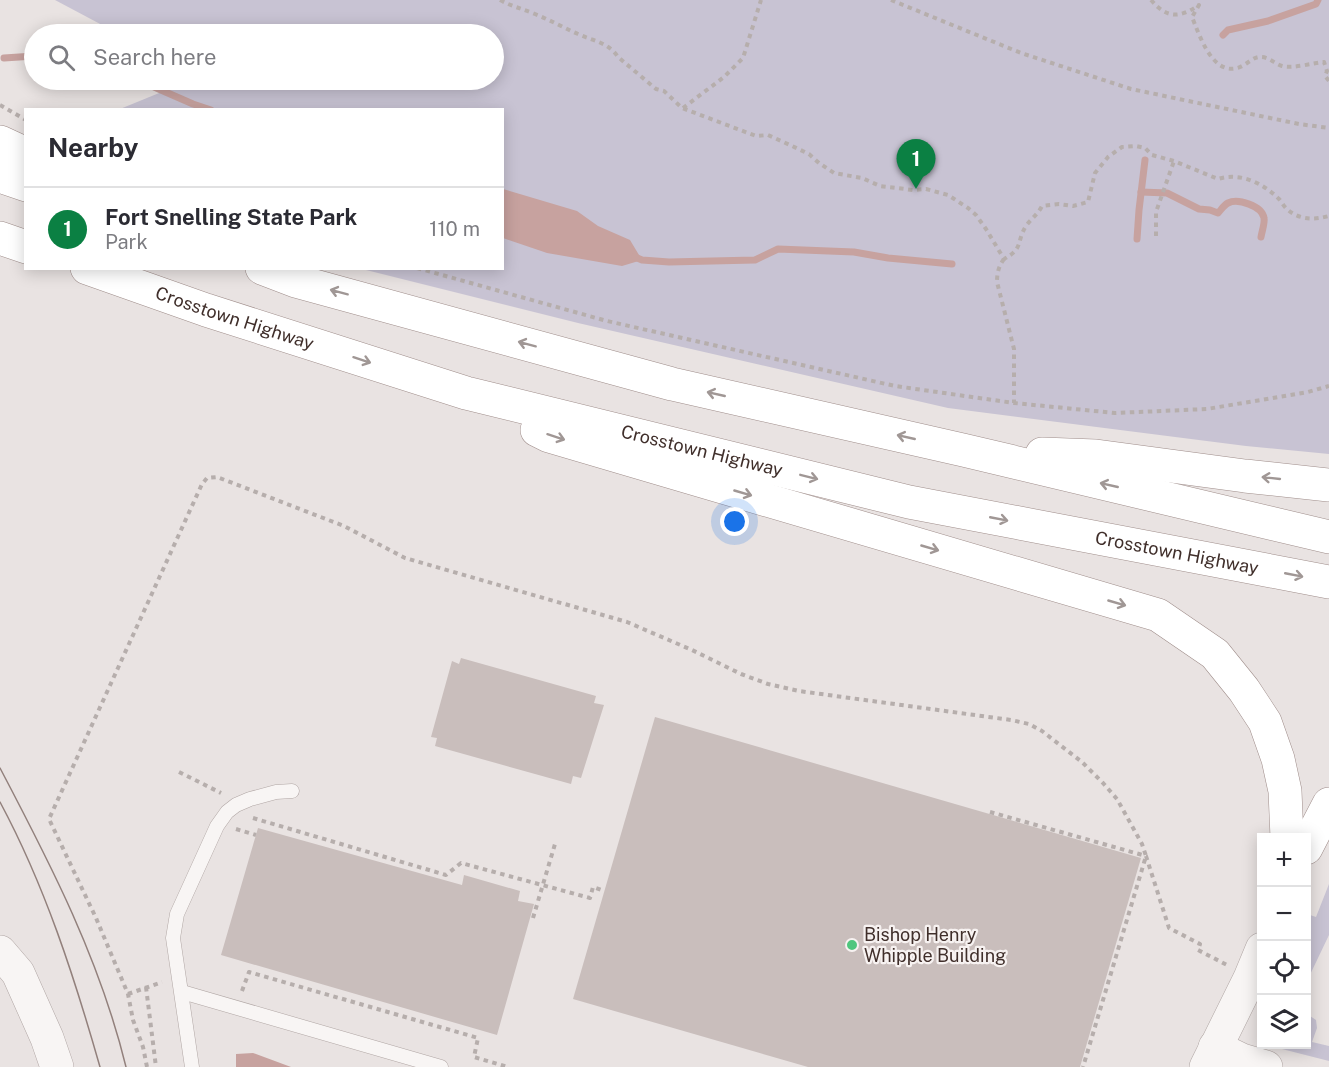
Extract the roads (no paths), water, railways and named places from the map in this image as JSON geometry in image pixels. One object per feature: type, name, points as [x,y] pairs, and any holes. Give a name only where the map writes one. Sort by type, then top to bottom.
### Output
[{"type":"highway","points":[[0,142],[24,153]]},
{"type":"highway","points":[[0,176],[24,183]]},
{"type":"highway","points":[[0,238],[24,246]]},
{"type":"highway","name":"Crosstown Highway","points":[[93,270],[206,310],[466,393],[909,502],[1329,582]]},
{"type":"highway","points":[[268,270],[672,384],[1329,537]]},
{"type":"highway","points":[[466,393],[549,436],[1158,615],[1215,654],[1244,690],[1265,722],[1278,759],[1285,791],[1287,833]]},
{"type":"highway","points":[[963,450],[1096,456],[1245,476],[1329,484]]},
{"type":"highway","points":[[1166,499],[1329,523]]},
{"type":"highway","points":[[1311,838],[1329,804]]},
{"type":"street","points":[[0,952],[18,974],[47,1038],[57,1067]]},
{"type":"street","points":[[1257,961],[1211,1057],[1242,1060],[1266,1067]]},
{"type":"lane","points":[[192,1067],[173,938],[177,914],[217,826],[227,812],[250,799],[276,792],[292,791]]},
{"type":"lane","points":[[182,992],[441,1067]]},
{"type":"waterway","points":[[1223,35],[1228,30],[1268,21],[1316,4],[1318,0]]},
{"type":"waterway","points":[[4,58],[24,57]]},
{"type":"waterway","points":[[161,90],[205,108]]},
{"type":"waterway","points":[[1137,239],[1145,160]]},
{"type":"waterway","points":[[1141,192],[1167,193],[1199,209],[1218,213],[1232,202],[1249,204],[1259,210],[1264,218],[1261,237]]},
{"type":"waterway","points":[[635,257],[642,260],[669,262],[755,260],[778,249],[854,252],[888,258],[952,264]]},
{"type":"tram line","points":[[0,768],[38,841],[88,951],[103,989],[126,1067]]},
{"type":"tram line","points":[[0,802],[45,899],[80,999],[100,1067]]},
{"type":"place","name":"Fort Snelling State Park","points":[[916,189]]},
{"type":"place","name":"Bishop Henry Whipple Building","points":[[852,945]]}]
